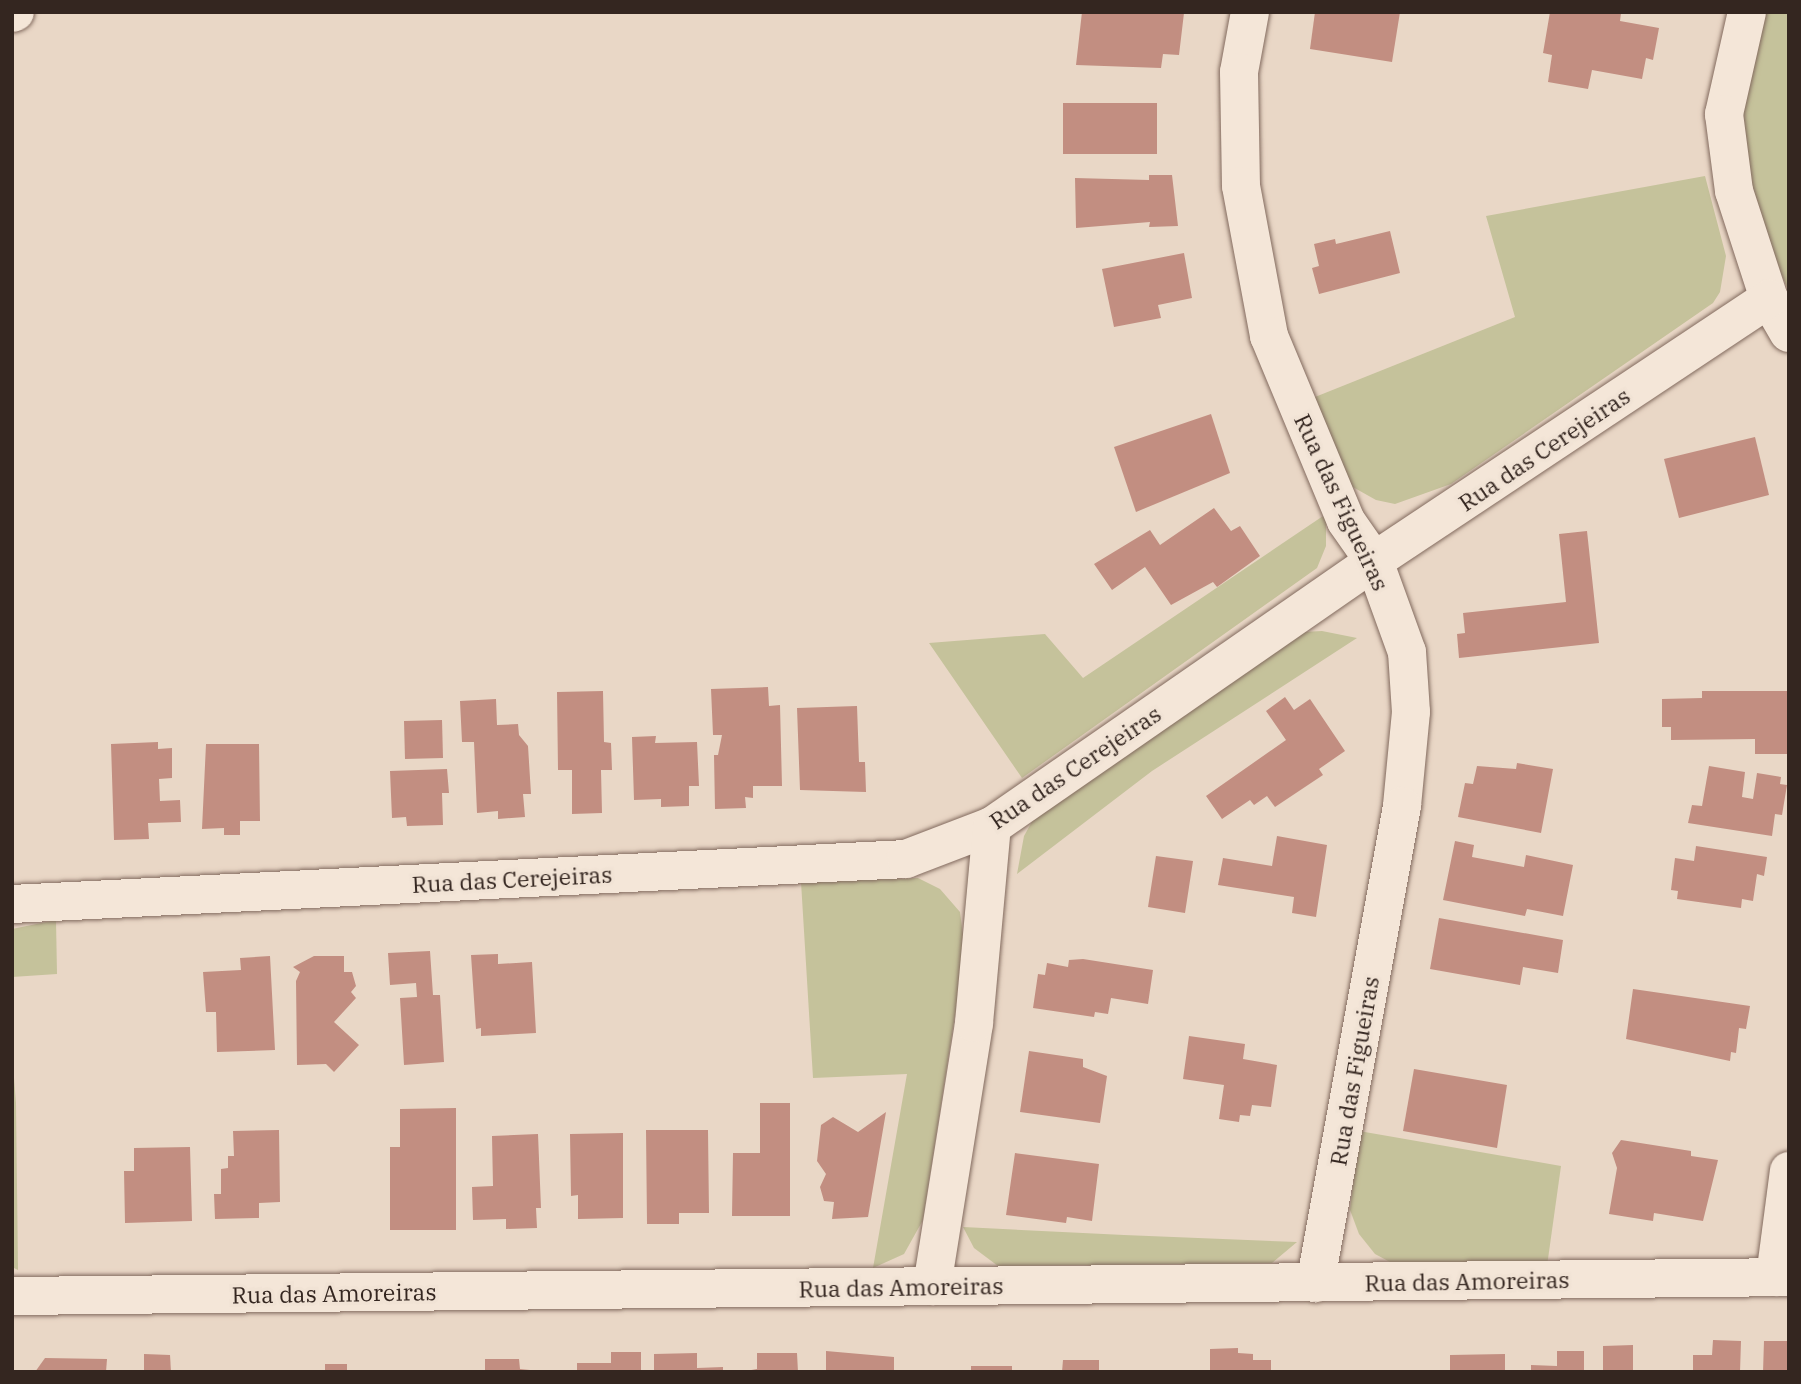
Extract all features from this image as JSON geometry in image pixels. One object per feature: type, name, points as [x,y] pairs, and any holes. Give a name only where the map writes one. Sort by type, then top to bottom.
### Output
[{"type":"street","name":"Rua das Figueiras","points":[[1250,12],[1239,72],[1241,186],[1269,335],[1346,521],[1374,561],[1407,652],[1411,712],[1402,806],[1315,1283]]},
{"type":"street","points":[[1747,12],[1724,114],[1734,191],[1769,299],[1789,333]]},
{"type":"street","name":"Rua das Cerejeiras","points":[[12,904],[906,859],[992,826],[1374,561],[1769,299]]},
{"type":"street","points":[[932,1286],[974,1023],[992,826]]},
{"type":"street","points":[[1782,1277],[1789,1171]]},
{"type":"street","name":"Rua das Amoreiras","points":[[12,1296],[1782,1277]]},
{"type":"shaded area","points":[[1763,12],[1789,12],[1789,292],[1755,213],[1739,131]]},
{"type":"shaded area","points":[[1705,176],[1726,256],[1720,292],[1713,303],[1451,484],[1395,504],[1376,500],[1351,486],[1310,399],[1515,317],[1486,216]]},
{"type":"shaded area","points":[[1326,514],[1326,546],[1317,568],[1022,778],[929,643],[1045,634],[1083,678]]},
{"type":"shaded area","points":[[1322,631],[1357,638],[1152,771],[1017,874],[1024,836],[1034,818],[1304,632]]},
{"type":"shaded area","points":[[918,878],[940,889],[960,912],[965,951],[923,1220],[904,1254],[873,1268],[907,1074],[813,1078],[801,882]]},
{"type":"shaded area","points":[[56,920],[57,974],[12,977],[12,929]]},
{"type":"shaded area","points":[[12,1053],[16,1103],[18,1270],[12,1267]]},
{"type":"shaded area","points":[[1359,1131],[1561,1166],[1547,1266],[1390,1262],[1375,1254],[1359,1234],[1350,1210]]},
{"type":"shaded area","points":[[963,1227],[1297,1242],[1272,1263],[998,1266],[974,1248]]},
{"type":"building","points":[[1082,12],[1184,13],[1179,55],[1163,54],[1161,68],[1076,65]]},
{"type":"building","points":[[1315,12],[1400,12],[1392,62],[1310,49]]},
{"type":"building","points":[[1550,12],[1615,12],[1621,13],[1620,21],[1659,28],[1653,60],[1646,58],[1642,79],[1592,70],[1588,89],[1548,82],[1552,55],[1543,53]]},
{"type":"building","points":[[1063,103],[1157,103],[1157,154],[1063,154]]},
{"type":"building","points":[[1149,175],[1172,175],[1178,226],[1149,227],[1150,222],[1076,228],[1075,178],[1149,180]]},
{"type":"building","points":[[1390,231],[1400,273],[1319,294],[1312,268],[1319,266],[1314,244],[1335,239],[1336,244]]},
{"type":"building","points":[[1184,253],[1192,298],[1158,305],[1161,318],[1114,327],[1102,269]]},
{"type":"building","points":[[1211,414],[1230,473],[1136,512],[1114,447]]},
{"type":"building","points":[[1755,437],[1769,495],[1679,518],[1664,459]]},
{"type":"building","points":[[1214,508],[1231,531],[1240,526],[1260,556],[1217,587],[1213,582],[1171,605],[1145,567],[1112,590],[1094,564],[1150,530],[1160,545]]},
{"type":"building","points":[[1587,531],[1599,643],[1459,658],[1457,634],[1465,633],[1463,613],[1566,602],[1559,534]]},
{"type":"building","points":[[768,687],[769,706],[780,705],[782,786],[753,786],[753,798],[745,797],[746,808],[715,809],[714,755],[718,755],[722,735],[713,735],[711,689]]},
{"type":"building","points":[[603,691],[604,742],[611,743],[612,770],[601,770],[602,813],[572,814],[572,770],[558,770],[557,692]]},
{"type":"building","points":[[1702,691],[1789,691],[1789,754],[1755,754],[1755,739],[1671,740],[1671,727],[1662,727],[1662,699],[1702,698]]},
{"type":"building","points":[[1285,697],[1294,710],[1310,699],[1345,751],[1319,769],[1323,775],[1275,807],[1267,796],[1254,805],[1250,800],[1222,819],[1206,796],[1286,740],[1266,711]]},
{"type":"building","points":[[496,699],[497,725],[518,724],[519,735],[528,746],[531,794],[523,794],[525,817],[498,819],[498,811],[477,813],[474,742],[462,742],[460,701]]},
{"type":"building","points":[[857,706],[859,762],[865,762],[866,792],[800,790],[797,708]]},
{"type":"building","points":[[442,720],[443,758],[405,759],[404,721]]},
{"type":"building","points":[[656,736],[655,743],[697,742],[699,786],[689,786],[689,806],[661,807],[661,799],[634,800],[632,737]]},
{"type":"building","points":[[158,742],[158,749],[172,748],[172,778],[159,779],[160,801],[180,800],[181,822],[148,823],[149,839],[114,840],[111,744]]},
{"type":"building","points":[[206,744],[259,744],[260,821],[240,821],[240,835],[224,835],[224,828],[202,829]]},
{"type":"building","points":[[1517,763],[1553,769],[1541,833],[1458,817],[1465,783],[1473,784],[1477,766],[1516,769]]},
{"type":"building","points":[[1709,766],[1745,772],[1742,797],[1753,799],[1757,773],[1781,777],[1780,784],[1787,785],[1782,815],[1775,814],[1772,836],[1688,823],[1692,805],[1702,806]]},
{"type":"building","points":[[447,769],[449,793],[442,793],[443,825],[407,826],[406,817],[392,818],[390,771]]},
{"type":"building","points":[[1277,836],[1327,845],[1316,917],[1292,913],[1294,897],[1218,885],[1223,858],[1272,866]]},
{"type":"building","points":[[1455,841],[1474,845],[1472,857],[1524,867],[1526,855],[1573,865],[1563,916],[1527,909],[1525,916],[1443,900]]},
{"type":"building","points":[[1696,846],[1767,857],[1764,876],[1757,874],[1753,901],[1742,899],[1741,908],[1677,899],[1678,891],[1671,890],[1675,858],[1694,861]]},
{"type":"building","points":[[1156,856],[1193,861],[1185,913],[1148,907]]},
{"type":"building","points":[[1439,918],[1563,940],[1558,973],[1523,967],[1520,985],[1430,969]]},
{"type":"building","points":[[430,951],[433,995],[440,995],[444,1062],[404,1065],[400,998],[417,997],[416,983],[390,985],[388,953]]},
{"type":"building","points":[[498,954],[498,964],[532,962],[536,1033],[481,1036],[481,1028],[476,1029],[471,955]]},
{"type":"building","points":[[270,956],[275,1050],[217,1052],[216,1012],[206,1012],[203,972],[241,970],[240,958]]},
{"type":"building","points":[[314,956],[344,956],[344,972],[352,972],[356,986],[351,992],[356,998],[334,1022],[359,1045],[334,1072],[326,1064],[297,1065],[296,981],[300,972],[293,967]]},
{"type":"building","points":[[1083,959],[1153,970],[1148,1004],[1111,998],[1108,1014],[1095,1012],[1094,1017],[1033,1008],[1038,974],[1045,975],[1047,963],[1068,967],[1069,960]]},
{"type":"building","points":[[1633,989],[1750,1006],[1746,1029],[1739,1028],[1736,1053],[1731,1052],[1730,1061],[1626,1039]]},
{"type":"building","points":[[1189,1036],[1245,1044],[1243,1059],[1277,1065],[1271,1107],[1252,1105],[1250,1116],[1240,1115],[1239,1122],[1219,1119],[1224,1085],[1183,1079]]},
{"type":"building","points":[[1029,1051],[1083,1059],[1083,1067],[1107,1076],[1100,1123],[1020,1112]]},
{"type":"building","points":[[1414,1069],[1507,1085],[1497,1148],[1403,1131]]},
{"type":"building","points":[[760,1103],[790,1103],[790,1216],[732,1216],[733,1153],[760,1153]]},
{"type":"building","points":[[456,1108],[456,1230],[390,1230],[390,1147],[400,1147],[400,1109]]},
{"type":"building","points":[[886,1112],[868,1217],[832,1219],[834,1202],[824,1201],[820,1187],[826,1174],[817,1161],[821,1125],[833,1117],[858,1132]]},
{"type":"building","points":[[279,1130],[280,1202],[259,1203],[259,1218],[215,1219],[214,1194],[221,1194],[221,1169],[228,1168],[228,1156],[234,1156],[233,1131]]},
{"type":"building","points":[[646,1130],[708,1130],[709,1213],[679,1213],[679,1224],[647,1224]]},
{"type":"building","points":[[623,1133],[623,1218],[578,1219],[578,1195],[571,1196],[570,1134]]},
{"type":"building","points":[[538,1134],[541,1208],[536,1208],[537,1228],[506,1229],[506,1219],[473,1220],[472,1187],[493,1186],[492,1136]]},
{"type":"building","points":[[1621,1140],[1691,1151],[1691,1156],[1718,1160],[1703,1221],[1654,1213],[1653,1221],[1609,1214],[1617,1168],[1612,1153]]},
{"type":"building","points":[[190,1147],[192,1221],[125,1223],[124,1171],[134,1171],[134,1148]]},
{"type":"building","points":[[1015,1153],[1099,1164],[1092,1221],[1067,1217],[1066,1223],[1006,1215]]},
{"type":"building","points":[[1713,1340],[1741,1341],[1740,1372],[1693,1372],[1693,1355],[1712,1355]]},
{"type":"building","points":[[1764,1341],[1789,1341],[1789,1372],[1763,1372]]},
{"type":"building","points":[[1633,1345],[1633,1372],[1603,1372],[1603,1346]]},
{"type":"building","points":[[1238,1348],[1238,1353],[1253,1354],[1253,1360],[1271,1360],[1271,1372],[1210,1372],[1210,1349]]},
{"type":"building","points":[[826,1351],[894,1357],[894,1372],[826,1372]]},
{"type":"building","points":[[1557,1351],[1584,1351],[1584,1372],[1531,1372],[1531,1365],[1557,1366]]},
{"type":"building","points":[[611,1352],[641,1352],[641,1372],[577,1372],[577,1363],[611,1363]]},
{"type":"building","points":[[697,1353],[697,1368],[723,1367],[723,1372],[654,1372],[654,1354]]},
{"type":"building","points":[[757,1353],[797,1353],[798,1372],[740,1372],[757,1369]]},
{"type":"building","points":[[144,1354],[170,1355],[171,1372],[144,1372]]},
{"type":"building","points":[[1505,1354],[1505,1372],[1450,1372],[1450,1355]]},
{"type":"building","points":[[45,1358],[107,1359],[106,1372],[35,1372]]},
{"type":"building","points":[[485,1359],[519,1359],[520,1369],[550,1372],[485,1372]]},
{"type":"building","points":[[1063,1360],[1099,1360],[1099,1372],[1062,1372]]},
{"type":"building","points":[[325,1364],[347,1364],[347,1372],[325,1372]]},
{"type":"building","points":[[971,1366],[1012,1366],[1012,1372],[971,1372]]}]
